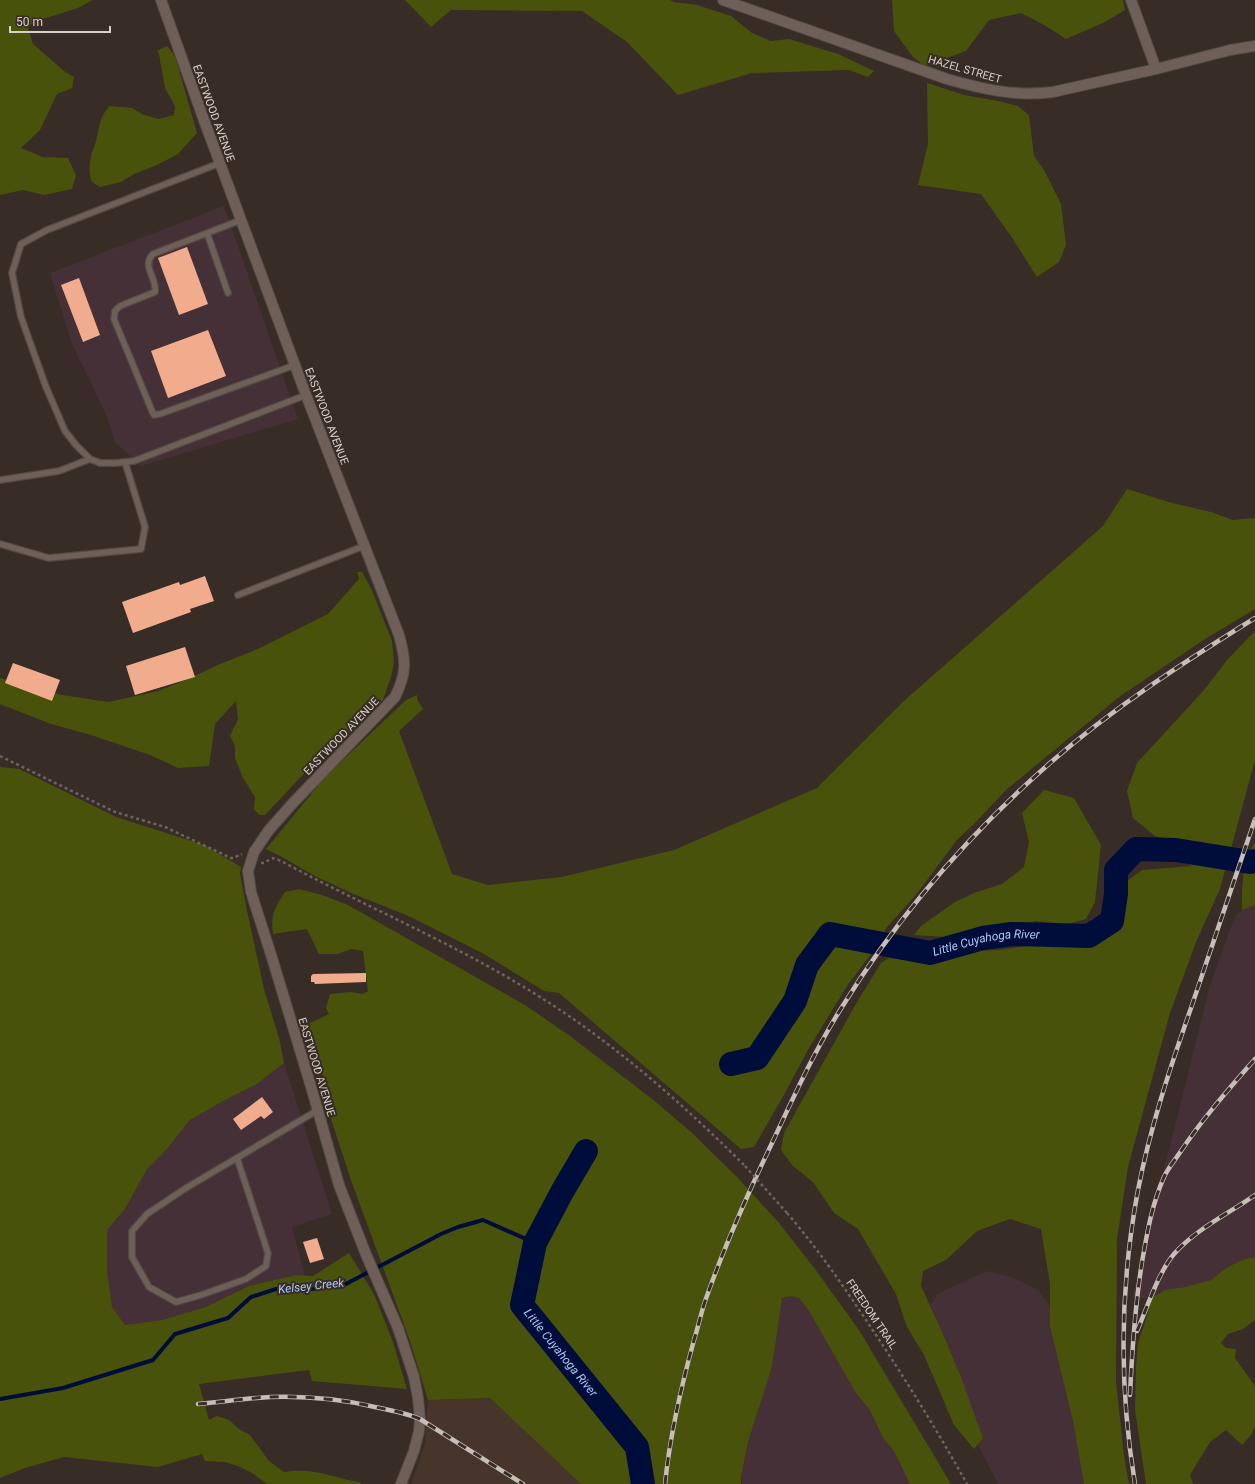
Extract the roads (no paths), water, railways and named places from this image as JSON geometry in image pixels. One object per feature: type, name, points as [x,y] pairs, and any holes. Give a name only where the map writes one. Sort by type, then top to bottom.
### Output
[{"type":"street","name":"EASTWOOD AVENUE","points":[[161,0],[294,365],[399,635],[405,655],[405,666],[401,685],[395,697],[308,787],[269,830],[254,852],[248,871],[251,892],[274,961],[339,1185],[365,1252],[408,1354],[414,1377],[420,1419],[419,1431],[414,1452],[401,1484]]},
{"type":"street","name":"HAZEL STREET","points":[[723,0],[948,78],[997,92],[1041,94],[1156,69],[1230,50],[1255,46]]},
{"type":"street","points":[[1131,0],[1156,69]]},
{"type":"lane","points":[[220,163],[47,230],[22,244],[12,273],[19,310],[29,342],[65,431],[90,459],[100,463],[134,461],[306,395]]},
{"type":"lane","points":[[241,220],[153,254],[148,258],[148,264],[156,286],[155,292],[120,306],[115,311],[114,319],[154,414],[160,414],[294,365]]},
{"type":"lane","points":[[207,233],[228,293]]},
{"type":"lane","points":[[0,480],[58,471],[90,459]]},
{"type":"lane","points":[[0,544],[49,558],[141,549],[145,528],[125,462]]},
{"type":"lane","points":[[238,595],[364,546]]},
{"type":"lane","points":[[237,1158],[268,1253],[266,1266],[246,1279],[176,1302],[149,1288],[132,1257],[132,1231],[147,1214],[186,1188],[318,1110]]},
{"type":"waterway","name":"Little Cuyahoga River","points":[[731,1064],[757,1058],[795,1001],[807,965],[830,934],[930,953],[983,938],[1012,934],[1089,936],[1112,921],[1116,894],[1116,870],[1136,849],[1176,850],[1250,862],[1255,861]]},
{"type":"waterway","name":"Little Cuyahoga River","points":[[586,1151],[535,1243],[522,1305],[637,1447],[643,1484]]},
{"type":"waterway","name":"Kelsey Creek","points":[[0,1399],[63,1388],[153,1360],[175,1334],[228,1318],[251,1297],[276,1289],[311,1289],[344,1285],[441,1234],[458,1227],[483,1220],[535,1243]]},
{"type":"railway","points":[[665,1484],[676,1411],[704,1304],[721,1260],[756,1178],[810,1064],[842,1007],[864,973],[911,908],[937,877],[1020,790],[1099,723],[1150,686],[1255,618]]},
{"type":"railway","points":[[1135,1484],[1126,1411],[1124,1337],[1128,1263],[1138,1190],[1148,1144],[1168,1076],[1255,819]]},
{"type":"railway","points":[[1130,1395],[1134,1328],[1142,1262],[1153,1208],[1160,1187],[1168,1170],[1189,1139],[1216,1104],[1255,1059]]},
{"type":"railway","points":[[1137,1331],[1153,1291],[1168,1262],[1174,1254],[1202,1229],[1255,1195]]},
{"type":"railway","points":[[198,1404],[262,1398],[297,1397],[349,1402],[398,1412],[420,1419],[523,1484]]}]
